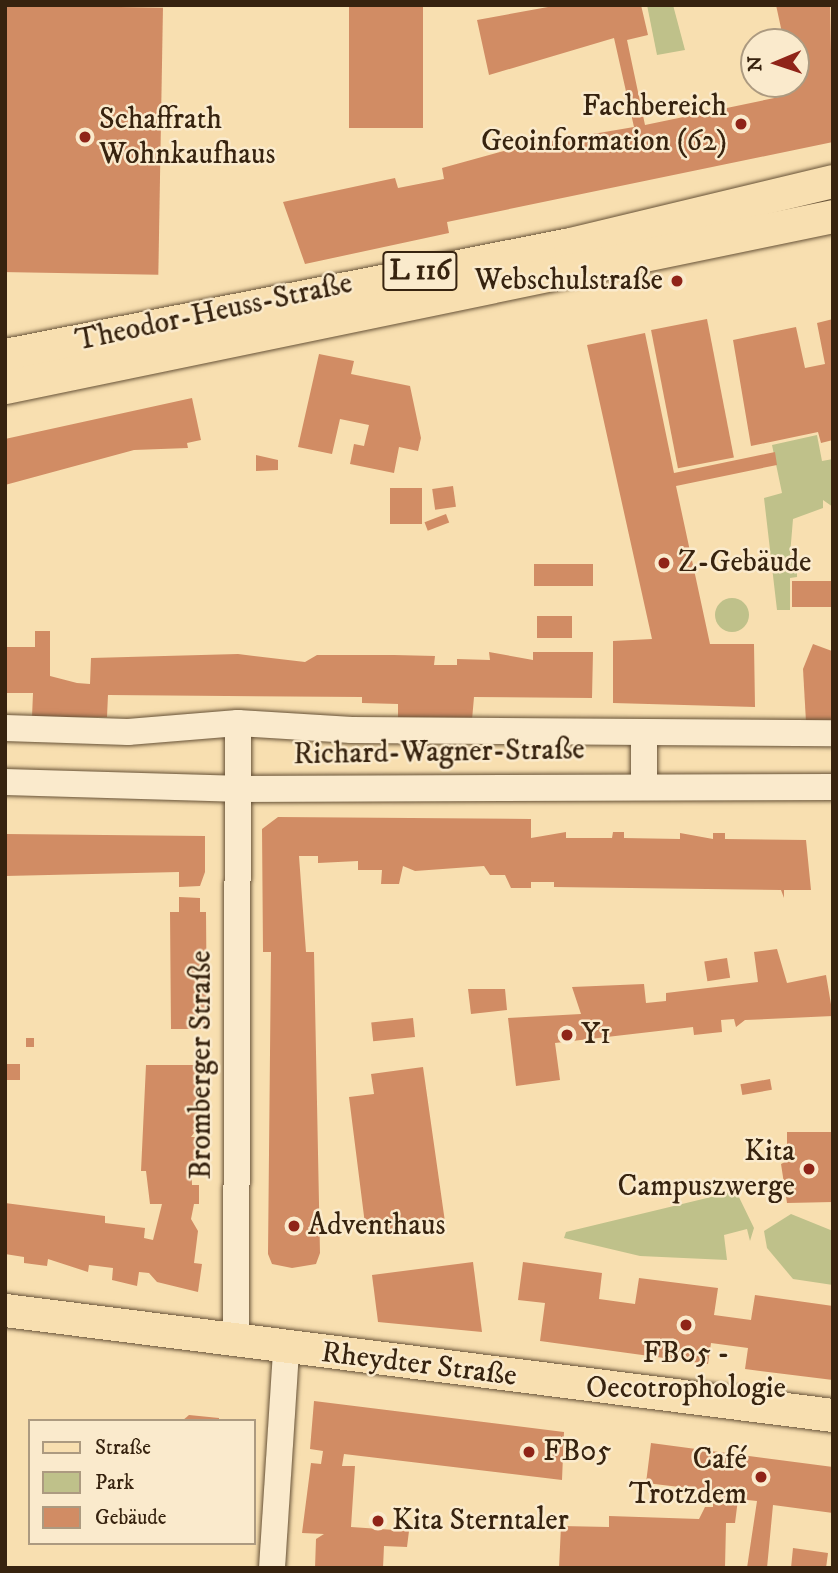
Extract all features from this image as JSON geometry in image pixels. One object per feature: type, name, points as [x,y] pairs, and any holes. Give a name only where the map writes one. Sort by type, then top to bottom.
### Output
[{"type":"main road","name":"Theodor-Heuss-Straße","points":[[5,355],[570,244],[833,181]]},
{"type":"main road","name":"Theodor-Heuss-Straße","points":[[5,387],[833,216]]},
{"type":"main road","name":"Rheydter Straße","points":[[5,1310],[286,1349],[833,1415]]},
{"type":"street","name":"Richard-Wagner-Straße","points":[[5,728],[128,732],[238,723],[352,730],[833,733]]},
{"type":"street","points":[[235,789],[238,723]]},
{"type":"street","points":[[643,785],[644,732]]},
{"type":"street","name":"Richard-Wagner-Straße","points":[[5,782],[235,789],[643,785],[833,787]]},
{"type":"street","name":"Bromberger Straße","points":[[235,789],[236,1341]]},
{"type":"street","points":[[272,1568],[286,1349]]},
{"type":"green space","points":[[647,5],[673,5],[685,50],[657,55]]},
{"type":"green space","points":[[817,435],[822,461],[833,459],[833,507],[823,500],[823,508],[793,519],[790,555],[797,555],[797,577],[790,578],[790,610],[777,610],[764,498],[782,493],[772,445]]},
{"type":"green space","points":[[732,598],[744,603],[749,615],[744,627],[732,632],[720,627],[715,615],[720,603]]},
{"type":"green space","points":[[736,1191],[754,1228],[750,1241],[747,1229],[724,1235],[727,1260],[640,1256],[564,1238],[566,1232]]},
{"type":"green space","points":[[791,1214],[833,1231],[833,1285],[793,1279],[767,1248],[764,1231]]},
{"type":"building","name":"Schaffrath Wohnkaufhaus","points":[[5,5],[163,8],[158,275],[5,272]]},
{"type":"building","points":[[349,5],[423,5],[423,128],[349,128]]},
{"type":"building","points":[[559,5],[641,5],[648,35],[627,40],[645,125],[774,98],[810,98],[810,28],[781,28],[776,5],[830,5],[833,142],[447,222],[449,233],[305,264],[283,202],[395,178],[398,188],[444,179],[442,168],[522,146],[634,127],[614,38],[489,75],[477,20]]},
{"type":"building","points":[[707,319],[734,457],[678,468],[651,330]]},
{"type":"building","points":[[833,319],[833,440],[821,443],[818,432],[751,446],[733,340],[796,327],[805,368],[825,364],[817,323]]},
{"type":"building","name":"Z-Gebäude","points":[[645,333],[674,473],[775,452],[777,465],[676,486],[710,644],[754,644],[755,707],[613,703],[613,641],[652,639],[587,345]]},
{"type":"building","points":[[319,354],[354,361],[351,374],[410,386],[421,438],[418,451],[399,447],[394,473],[350,464],[354,444],[364,446],[369,425],[340,419],[332,454],[298,447]]},
{"type":"building","points":[[192,398],[201,440],[187,443],[188,448],[134,450],[5,485],[5,439]]},
{"type":"building","points":[[256,455],[278,460],[278,470],[256,471]]},
{"type":"building","points":[[453,486],[456,507],[435,510],[432,489]]},
{"type":"building","points":[[390,488],[422,488],[422,524],[390,524]]},
{"type":"building","points":[[446,514],[449,522],[428,531],[425,522]]},
{"type":"building","points":[[534,564],[593,564],[593,586],[534,586]]},
{"type":"building","points":[[792,581],[833,581],[833,607],[792,607]]},
{"type":"building","points":[[537,616],[572,616],[572,638],[537,638]]},
{"type":"building","points":[[35,631],[50,631],[50,676],[77,683],[90,684],[91,658],[238,654],[305,662],[317,655],[394,655],[435,656],[434,665],[457,665],[457,659],[490,660],[489,652],[533,660],[533,652],[593,652],[592,698],[474,697],[472,720],[398,719],[398,704],[362,703],[362,697],[108,695],[107,717],[32,717],[33,693],[5,693],[5,647],[35,647]]},
{"type":"building","points":[[813,644],[832,651],[833,723],[806,722],[803,669]]},
{"type":"building","points":[[278,817],[531,819],[531,838],[566,832],[566,838],[612,838],[613,832],[624,832],[624,838],[680,839],[680,833],[713,839],[713,833],[725,833],[725,839],[806,840],[811,890],[784,890],[784,898],[781,890],[554,887],[554,882],[531,882],[531,888],[511,888],[505,875],[490,875],[484,866],[415,871],[403,866],[399,884],[381,884],[382,870],[358,870],[358,861],[318,863],[318,856],[299,856],[306,952],[314,952],[320,1253],[316,1264],[292,1268],[272,1264],[268,1254],[271,952],[263,952],[262,829]]},
{"type":"building","points":[[5,834],[205,836],[205,872],[200,886],[179,887],[179,872],[5,876]]},
{"type":"building","points":[[179,897],[200,898],[200,912],[206,912],[207,1029],[171,1029],[170,912],[179,912]]},
{"type":"building","points":[[777,949],[787,983],[826,975],[833,1016],[745,1020],[736,1027],[734,1019],[721,1020],[722,1032],[694,1035],[693,1027],[555,1043],[560,1080],[516,1086],[508,1018],[581,1014],[572,987],[644,984],[646,1003],[666,1001],[666,993],[758,982],[754,952]]},
{"type":"building","points":[[727,958],[730,978],[707,981],[704,962]]},
{"type":"building","points":[[468,989],[505,989],[507,1010],[471,1014]]},
{"type":"building","points":[[413,1018],[415,1037],[373,1041],[371,1022]]},
{"type":"building","points":[[26,1038],[34,1038],[34,1047],[26,1047]]},
{"type":"building","points":[[5,1064],[20,1064],[20,1080],[5,1080]]},
{"type":"building","points":[[146,1065],[196,1065],[197,1129],[191,1137],[198,1137],[198,1161],[191,1161],[192,1185],[199,1185],[199,1204],[194,1204],[191,1219],[198,1231],[194,1263],[202,1264],[198,1292],[157,1282],[149,1273],[139,1272],[137,1286],[112,1280],[113,1268],[89,1265],[88,1272],[48,1259],[47,1266],[24,1263],[24,1257],[5,1254],[5,1203],[105,1216],[105,1223],[145,1228],[144,1238],[153,1240],[162,1204],[150,1204],[146,1171],[141,1171]]},
{"type":"building","points":[[423,1067],[445,1222],[366,1232],[349,1097],[374,1094],[371,1074]]},
{"type":"building","points":[[770,1079],[772,1090],[742,1095],[740,1084]]},
{"type":"building","name":"Kita Campuszwerge","points":[[787,1132],[833,1132],[833,1202],[787,1203],[781,1164],[787,1161]]},
{"type":"building","points":[[473,1262],[482,1332],[378,1322],[372,1275]]},
{"type":"building","name":"FB05 - Oecotrophologie","points":[[523,1262],[602,1273],[599,1299],[635,1304],[639,1278],[718,1288],[714,1315],[751,1320],[755,1295],[833,1306],[833,1380],[745,1369],[748,1348],[711,1343],[708,1364],[540,1341],[545,1303],[518,1300]]},
{"type":"building","points":[[314,1401],[564,1432],[562,1480],[344,1454],[342,1466],[355,1466],[351,1527],[409,1531],[407,1547],[384,1546],[383,1568],[315,1568],[316,1539],[324,1534],[302,1533],[311,1463],[321,1464],[323,1451],[310,1449]]},
{"type":"building","points":[[189,1415],[219,1418],[219,1419],[184,1419]]},
{"type":"building","points":[[651,1443],[833,1467],[833,1513],[773,1505],[767,1568],[747,1568],[757,1501],[738,1499],[735,1523],[726,1523],[725,1568],[559,1568],[561,1526],[609,1527],[609,1516],[699,1519],[705,1507],[713,1507],[713,1491],[646,1483]]},
{"type":"building","points":[[793,1548],[828,1553],[826,1568],[791,1568]]},
{"type":"place","name":"Fachbereich Geoinformation (62)","points":[[741,124]]},
{"type":"place","name":"Schaffrath Wohnkaufhaus","points":[[85,137]]},
{"type":"place","name":"Webschulstraße","points":[[677,281]]},
{"type":"place","name":"Z-Gebäude","points":[[664,563]]},
{"type":"place","name":"Y1","points":[[567,1035]]},
{"type":"place","name":"Kita Campuszwerge","points":[[809,1169]]},
{"type":"place","name":"Adventhaus","points":[[294,1226]]},
{"type":"place","name":"FB05 - Oecotrophologie","points":[[686,1325]]},
{"type":"place","name":"FB05","points":[[529,1452]]},
{"type":"place","name":"Café Trotzdem","points":[[761,1477]]},
{"type":"place","name":"Kita Sterntaler","points":[[378,1521]]}]
